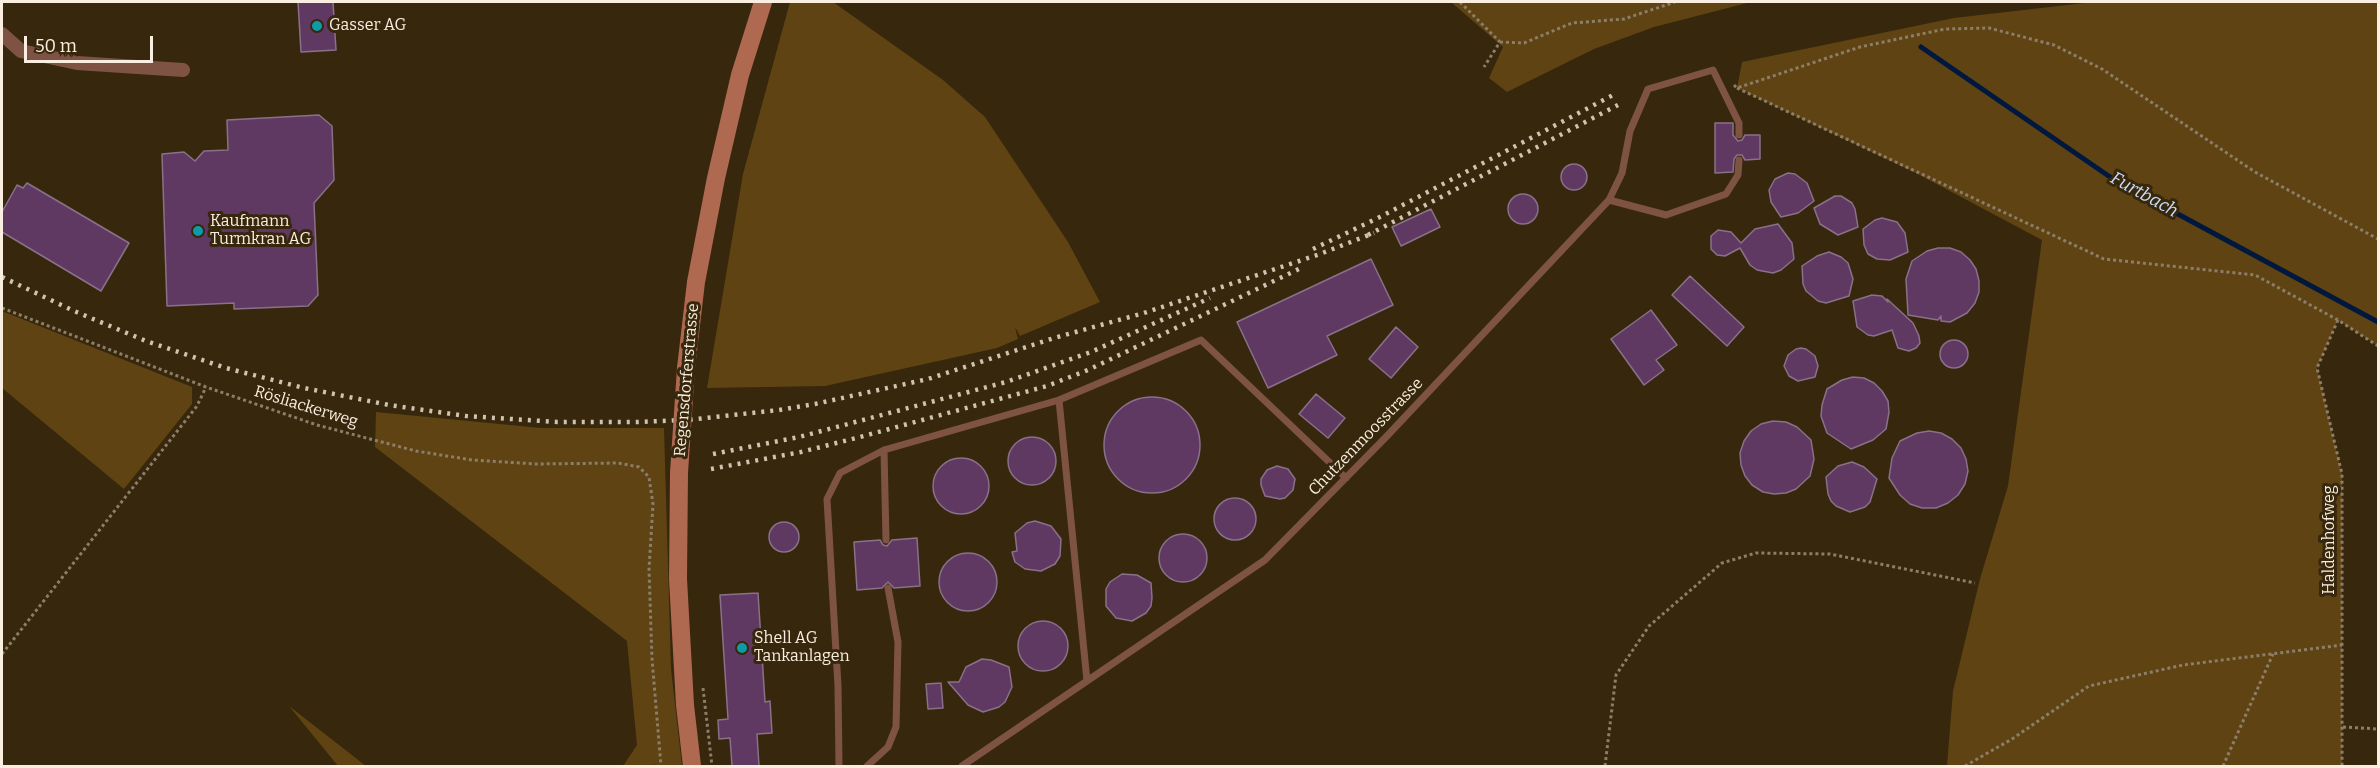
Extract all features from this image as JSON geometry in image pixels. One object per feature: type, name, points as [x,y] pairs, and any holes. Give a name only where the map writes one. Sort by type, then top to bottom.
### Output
[{"type":"street","name":"Regensdorferstrasse","points":[[692,766],[685,705],[678,579],[679,473],[686,368],[696,282],[716,178],[740,75],[763,2]]},
{"type":"street","points":[[2,34],[21,51],[78,63],[183,70]]},
{"type":"lane","points":[[1713,70],[1739,123],[1739,135]]},
{"type":"lane","name":"Chutzenmoosstrasse","points":[[962,766],[1265,560],[1346,478],[1609,200],[1622,173],[1630,131],[1648,89],[1713,70]]},
{"type":"lane","points":[[1609,200],[1666,215],[1726,194],[1738,175],[1739,160]]},
{"type":"lane","points":[[839,766],[838,686],[827,499],[840,473],[884,450],[1059,400],[1201,340],[1346,478]]},
{"type":"lane","points":[[1059,400],[1087,681]]},
{"type":"lane","points":[[884,450],[885,540]]},
{"type":"lane","points":[[867,766],[888,747],[896,727],[898,642],[888,588]]},
{"type":"path","points":[[1460,2],[1500,42],[1524,43],[1572,23],[1624,19],[1674,2]]},
{"type":"path","points":[[1737,88],[1860,47],[1945,29],[1989,28],[2054,45],[2102,69],[2255,172],[2379,238]]},
{"type":"path","points":[[1484,67],[1500,42]]},
{"type":"path","points":[[1713,70],[1737,88],[2104,259],[2255,275],[2379,346]]},
{"type":"path","name":"Rösliackerweg","points":[[2,308],[206,387],[317,425],[416,451],[472,460],[618,463],[639,467],[649,477],[652,488],[650,569],[652,647],[661,766]]},
{"type":"path","name":"Haldenhofweg","points":[[2337,320],[2317,368],[2342,474],[2342,766]]},
{"type":"path","points":[[2,654],[197,406],[206,387]]},
{"type":"path","points":[[1605,766],[1616,675],[1649,626],[1722,563],[1756,553],[1830,554],[1975,583]]},
{"type":"path","points":[[1965,766],[2012,739],[2089,686],[2183,665],[2342,645]]},
{"type":"path","points":[[2223,766],[2273,654]]},
{"type":"path","points":[[2343,727],[2379,729]]},
{"type":"shaded area","points":[[790,2],[833,2],[943,80],[985,117],[1068,242],[1100,302],[1020,336],[1015,327],[1018,339],[997,348],[825,386],[707,388],[743,174]]},
{"type":"shaded area","points":[[1451,2],[1751,2],[1654,27],[1594,49],[1507,92],[1489,78],[1503,47]]},
{"type":"shaded area","points":[[2093,2],[2378,2],[2378,346],[2338,320],[2317,368],[2342,474],[2342,766],[1947,766],[1953,691],[1980,579],[2008,486],[2042,240],[1916,173],[1737,88],[1742,62],[1954,18]]},
{"type":"shaded area","points":[[2,311],[192,387],[192,404],[124,489],[2,388]]},
{"type":"shaded area","points":[[376,412],[541,428],[664,428],[671,669],[682,766],[654,764],[654,766],[623,766],[637,745],[627,641],[375,447]]},
{"type":"shaded area","points":[[289,706],[366,766],[338,766]]},
{"type":"building","name":"Gasser AG","points":[[298,2],[333,2],[336,50],[301,52]]},
{"type":"building","points":[[319,115],[332,126],[334,180],[314,203],[318,295],[308,306],[234,309],[234,303],[167,306],[162,154],[184,152],[195,161],[204,151],[228,150],[227,120]]},
{"type":"building","points":[[1715,123],[1733,123],[1733,135],[1738,141],[1742,140],[1745,135],[1760,135],[1760,159],[1745,160],[1742,155],[1737,155],[1734,159],[1733,172],[1715,173]]},
{"type":"building","points":[[1574,164],[1584,167],[1587,177],[1584,187],[1574,190],[1564,187],[1561,177],[1564,167]]},
{"type":"building","points":[[1788,173],[1795,174],[1807,183],[1814,201],[1798,213],[1781,217],[1771,202],[1769,190],[1775,179]]},
{"type":"building","points":[[27,183],[129,243],[101,291],[2,232],[2,212],[17,185],[23,188]]},
{"type":"building","points":[[1523,194],[1534,198],[1538,209],[1534,220],[1523,224],[1512,220],[1508,209],[1512,198]]},
{"type":"building","points":[[1835,196],[1841,196],[1852,203],[1858,227],[1838,235],[1820,224],[1814,208]]},
{"type":"building","points":[[1431,209],[1440,227],[1401,246],[1392,227]]},
{"type":"building","points":[[1882,218],[1897,222],[1905,233],[1908,252],[1890,260],[1877,259],[1868,254],[1864,245],[1863,229]]},
{"type":"building","points":[[1778,224],[1792,243],[1794,259],[1781,270],[1773,273],[1757,270],[1750,265],[1740,248],[1725,256],[1717,255],[1711,249],[1711,236],[1718,230],[1731,232],[1741,243],[1755,229]]},
{"type":"building","points":[[1950,248],[1961,252],[1976,269],[1979,281],[1979,292],[1975,303],[1967,313],[1950,322],[1941,321],[1941,316],[1938,320],[1908,315],[1906,279],[1912,261],[1927,251]]},
{"type":"building","points":[[1829,252],[1848,263],[1853,279],[1849,296],[1826,303],[1818,301],[1806,291],[1803,284],[1802,266],[1817,256]]},
{"type":"building","points":[[1371,259],[1393,305],[1327,336],[1337,355],[1268,388],[1237,322]]},
{"type":"building","points":[[1690,276],[1744,327],[1727,346],[1672,295]]},
{"type":"building","points":[[1872,295],[1882,296],[1888,302],[1887,299],[1913,323],[1920,343],[1916,348],[1909,351],[1898,348],[1892,330],[1874,336],[1868,335],[1857,327],[1853,301]]},
{"type":"building","points":[[1651,310],[1677,345],[1656,360],[1664,370],[1644,385],[1611,339]]},
{"type":"building","points":[[1396,327],[1418,347],[1391,378],[1369,359]]},
{"type":"building","points":[[1954,340],[1964,344],[1968,354],[1964,364],[1954,368],[1944,364],[1940,354],[1944,344]]},
{"type":"building","points":[[1801,348],[1815,356],[1818,366],[1815,377],[1798,381],[1789,376],[1784,366],[1788,355]]},
{"type":"building","points":[[1853,377],[1864,378],[1874,383],[1888,401],[1889,412],[1886,429],[1873,440],[1851,449],[1827,433],[1821,416],[1827,389],[1842,380]]},
{"type":"building","points":[[1316,394],[1345,418],[1328,438],[1299,414]]},
{"type":"building","points":[[1152,397],[1170,401],[1186,411],[1196,427],[1200,445],[1196,463],[1186,479],[1170,489],[1152,493],[1134,489],[1118,479],[1108,463],[1104,445],[1108,427],[1118,411],[1134,401]]},
{"type":"building","points":[[1773,421],[1786,422],[1797,427],[1811,440],[1814,459],[1810,476],[1796,489],[1786,493],[1763,492],[1752,485],[1741,465],[1740,453],[1751,431],[1761,424]]},
{"type":"building","points":[[1929,431],[1941,433],[1961,448],[1968,471],[1965,484],[1958,495],[1948,503],[1936,508],[1922,508],[1910,504],[1900,495],[1889,478],[1892,458],[1900,441],[1917,433]]},
{"type":"building","points":[[1032,437],[1049,444],[1056,461],[1049,478],[1032,485],[1015,478],[1008,461],[1015,444]]},
{"type":"building","points":[[955,458],[967,458],[977,462],[985,470],[989,486],[985,502],[977,510],[967,514],[955,514],[945,510],[937,502],[933,492],[933,480],[937,470],[945,462]]},
{"type":"building","points":[[1852,462],[1864,467],[1877,479],[1870,502],[1865,507],[1850,512],[1836,506],[1831,501],[1826,477],[1838,466]]},
{"type":"building","points":[[1277,466],[1288,469],[1295,479],[1293,490],[1285,498],[1280,499],[1265,496],[1261,485],[1261,479],[1267,470]]},
{"type":"building","points":[[1235,498],[1250,504],[1256,519],[1250,534],[1235,540],[1220,534],[1214,519],[1220,504]]},
{"type":"building","points":[[1035,521],[1051,526],[1061,539],[1060,556],[1055,564],[1041,571],[1025,569],[1015,562],[1012,552],[1017,551],[1015,533],[1027,523]]},
{"type":"building","points":[[784,522],[795,526],[799,537],[795,548],[784,552],[773,548],[769,537],[773,526]]},
{"type":"building","points":[[1178,534],[1188,534],[1203,544],[1207,558],[1206,567],[1197,578],[1188,582],[1178,582],[1163,572],[1159,563],[1159,553],[1169,538]]},
{"type":"building","points":[[917,538],[920,586],[894,588],[888,582],[882,588],[857,590],[854,542],[880,540],[883,545],[887,546],[892,540]]},
{"type":"building","points":[[962,553],[974,553],[989,561],[997,576],[997,588],[989,603],[974,611],[962,611],[947,603],[939,588],[939,576],[947,561]]},
{"type":"building","points":[[1122,574],[1137,575],[1151,583],[1151,606],[1146,613],[1132,621],[1116,618],[1106,606],[1106,589],[1110,582]]},
{"type":"building","name":"Shell AG Tankanlagen","points":[[758,593],[765,702],[770,701],[772,733],[757,734],[759,766],[732,766],[730,738],[719,739],[718,720],[728,719],[720,595]]},
{"type":"building","points":[[1043,621],[1057,625],[1064,632],[1068,646],[1064,660],[1057,667],[1043,671],[1029,667],[1022,660],[1018,646],[1022,632],[1029,625]]},
{"type":"building","points":[[982,659],[1009,667],[1012,687],[1005,702],[999,707],[983,712],[968,705],[948,682],[959,682],[966,667]]},
{"type":"building","points":[[941,683],[943,708],[928,709],[926,684]]},
{"type":"waterway","name":"Furtbach","points":[[1921,47],[2113,179],[2378,322]]},
{"type":"railway","points":[[1313,249],[1378,218],[1615,94]]},
{"type":"railway","points":[[1368,235],[1618,105]]},
{"type":"railway","points":[[2,277],[74,311],[146,341],[226,368],[304,388],[389,405],[466,416],[557,422],[636,422],[687,420],[779,410],[928,379],[1054,338],[1144,313],[1320,254],[1374,233]]},
{"type":"railway","points":[[711,469],[801,452],[1047,386],[1088,370],[1301,268]]},
{"type":"railway","points":[[713,454],[799,437],[1006,382],[1091,352],[1210,298]]},
{"type":"place","name":"Gasser AG","points":[[317,26]]},
{"type":"place","name":"Kaufmann Turmkran AG","points":[[198,231]]},
{"type":"place","name":"Shell AG Tankanlagen","points":[[742,648]]}]
